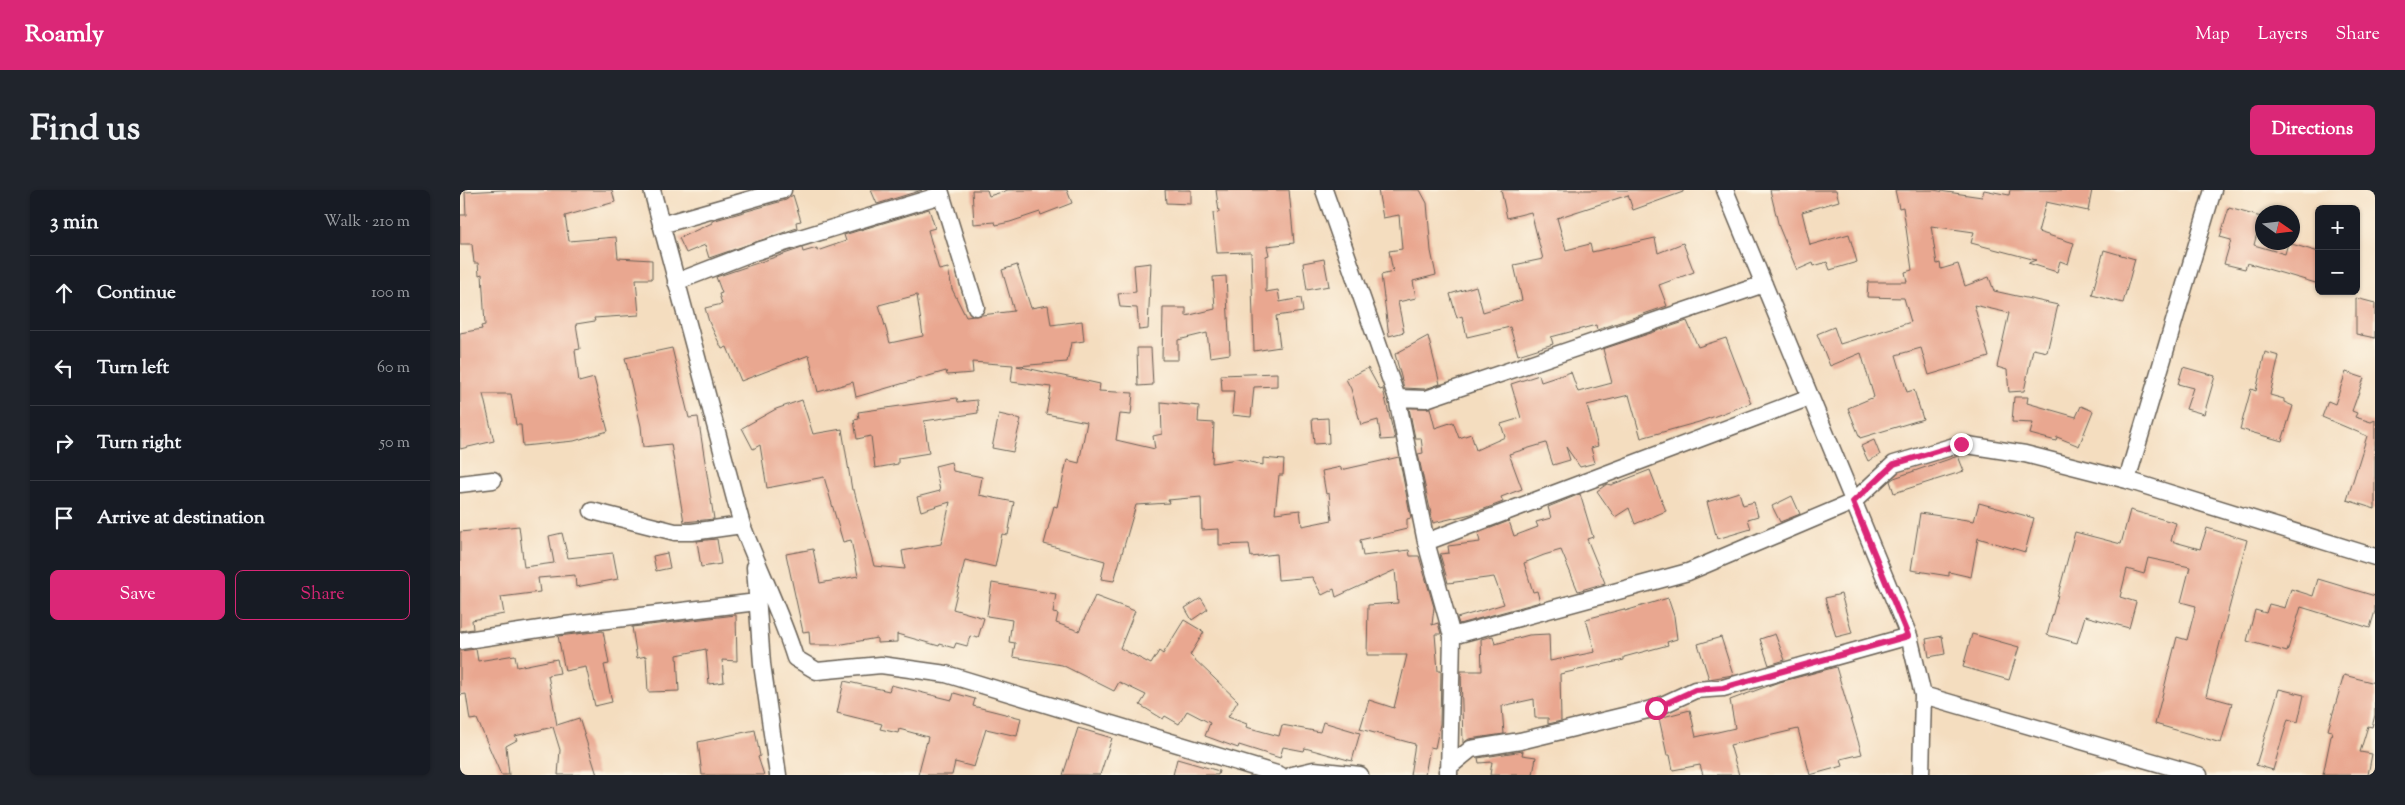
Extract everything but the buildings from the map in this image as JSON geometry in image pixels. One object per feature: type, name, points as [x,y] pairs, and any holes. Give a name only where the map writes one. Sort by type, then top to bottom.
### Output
[{"type":"street","points":[[652,190],[742,525],[754,557],[784,622],[796,658],[817,671],[881,665],[946,674],[1280,775]]},
{"type":"street","points":[[661,225],[783,190]]},
{"type":"street","points":[[1324,190],[1397,398],[1426,542],[1452,636],[1448,772]]},
{"type":"street","points":[[1725,190],[1908,636],[1923,695],[1921,775]]},
{"type":"street","points":[[2127,480],[2213,190]]},
{"type":"street","points":[[676,282],[751,253],[940,193],[976,308]]},
{"type":"street","points":[[1397,398],[1426,399],[1764,284]]},
{"type":"street","points":[[1426,542],[1810,397]]},
{"type":"street","points":[[1452,636],[1688,572],[1853,502],[1894,464],[1961,444],[2025,454],[2127,480],[2375,557]]},
{"type":"street","points":[[460,484],[493,480]]},
{"type":"street","points":[[592,511],[675,532],[692,532],[742,525]]},
{"type":"street","points":[[754,557],[762,664],[778,775]]},
{"type":"street","points":[[460,641],[566,625],[757,602]]},
{"type":"street","points":[[1448,772],[1471,748],[1520,740],[1656,708],[1695,690],[1723,688],[1908,636]]},
{"type":"street","points":[[1923,695],[2199,775]]},
{"type":"street","points":[[1292,775],[1314,770],[1360,775]]},
{"type":"route","points":[[1656,708],[1695,690],[1723,688],[1908,636],[1853,502],[1894,464],[1961,444]]}]
